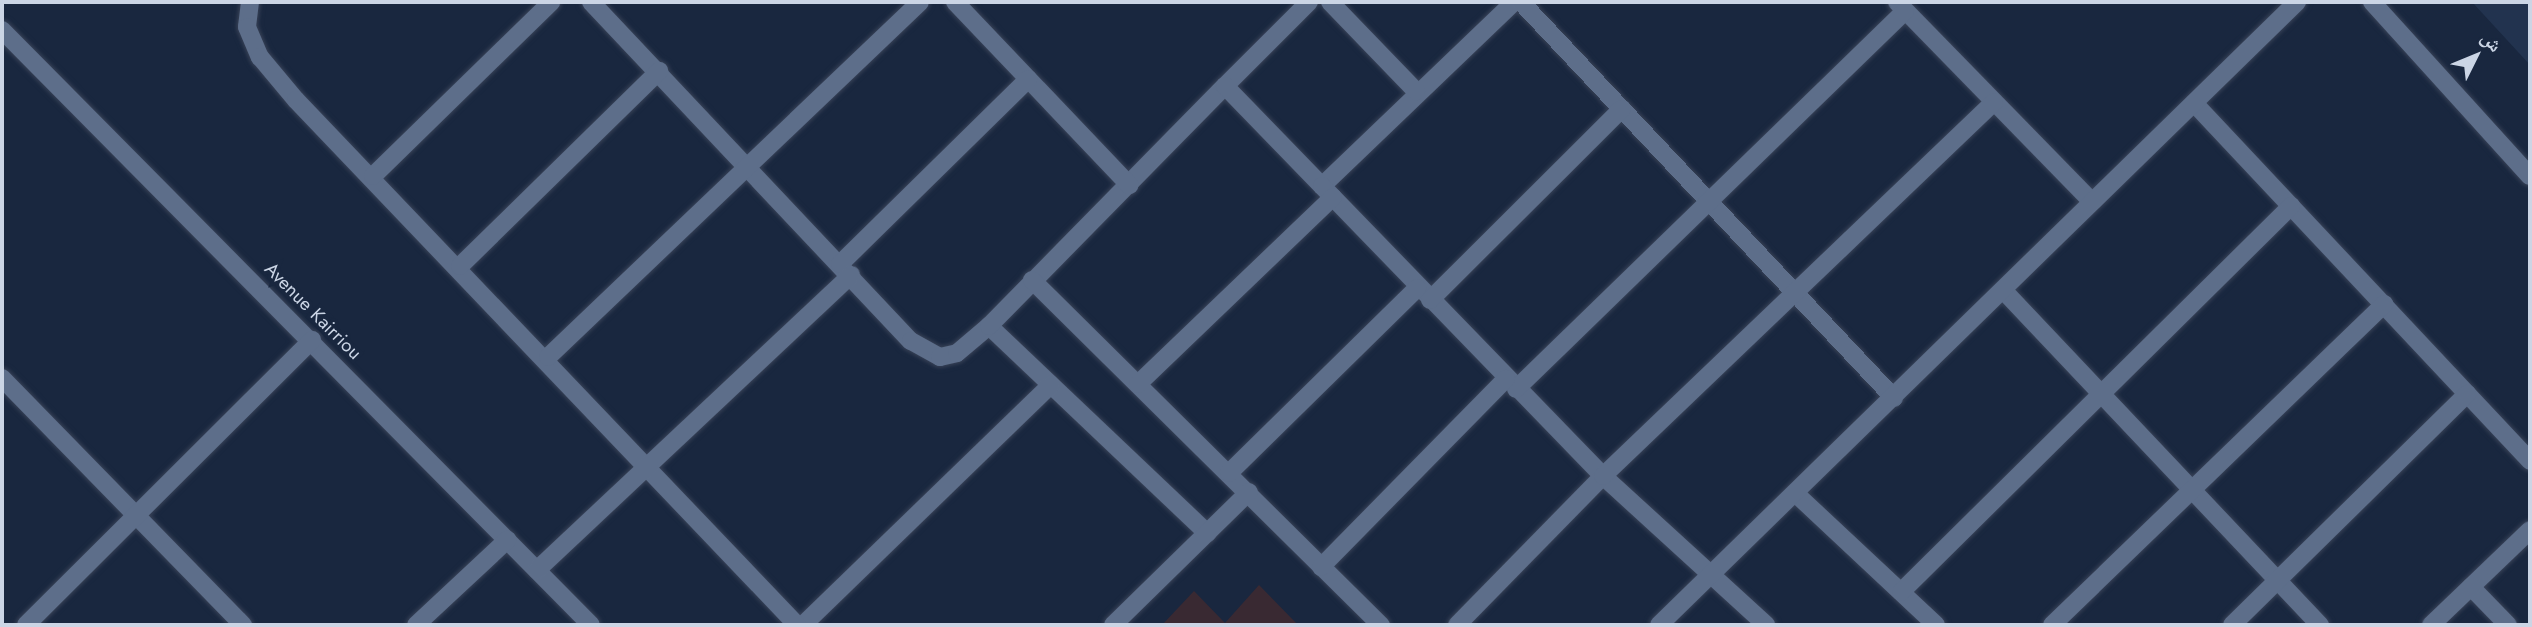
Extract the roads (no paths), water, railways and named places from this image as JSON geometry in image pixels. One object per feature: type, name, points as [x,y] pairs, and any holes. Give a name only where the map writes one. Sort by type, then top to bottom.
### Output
[{"type":"street","points":[[250,2],[247,27],[260,57],[548,357],[797,625]]},
{"type":"street","points":[[373,176],[551,2]]},
{"type":"street","points":[[592,2],[928,352],[957,353],[989,326],[1032,279],[1129,185],[1309,2]]},
{"type":"street","points":[[548,357],[920,2]]},
{"type":"street","points":[[955,2],[1129,185]]},
{"type":"street","points":[[1330,2],[1416,91]]},
{"type":"street","points":[[1138,384],[1328,192],[1416,91],[1514,2]]},
{"type":"street","points":[[1521,2],[1894,398]]},
{"type":"street","points":[[1660,625],[2297,2]]},
{"type":"street","points":[[2372,2],[2530,176]]},
{"type":"street","points":[[1321,568],[1511,384],[1710,202],[1901,6],[2091,201]]},
{"type":"street","name":"Avenue Kairriou","points":[[3,33],[312,340],[591,625]]},
{"type":"street","points":[[460,266],[659,71]]},
{"type":"street","points":[[537,570],[651,468],[1028,79]]},
{"type":"street","points":[[1225,86],[1511,384],[1604,476],[1766,625]]},
{"type":"street","points":[[1457,625],[1604,476],[1994,103]]},
{"type":"street","points":[[2194,103],[2530,461]]},
{"type":"street","points":[[1229,473],[1622,108]]},
{"type":"street","points":[[1901,592],[2104,395],[2291,206]]},
{"type":"street","points":[[1032,279],[1381,625]]},
{"type":"street","points":[[2004,290],[2320,625]]},
{"type":"street","points":[[2052,625],[2189,486],[2384,304]]},
{"type":"street","points":[[989,326],[1207,533]]},
{"type":"street","points":[[26,625],[312,340]]},
{"type":"street","points":[[2,378],[243,625]]},
{"type":"street","points":[[803,625],[1051,385]]},
{"type":"street","points":[[2232,625],[2467,394]]},
{"type":"street","points":[[1113,625],[1249,492]]},
{"type":"street","points":[[1795,494],[1936,625]]},
{"type":"street","points":[[2431,625],[2530,530]]},
{"type":"street","points":[[416,625],[508,540]]},
{"type":"street","points":[[2471,587],[2508,625]]}]
